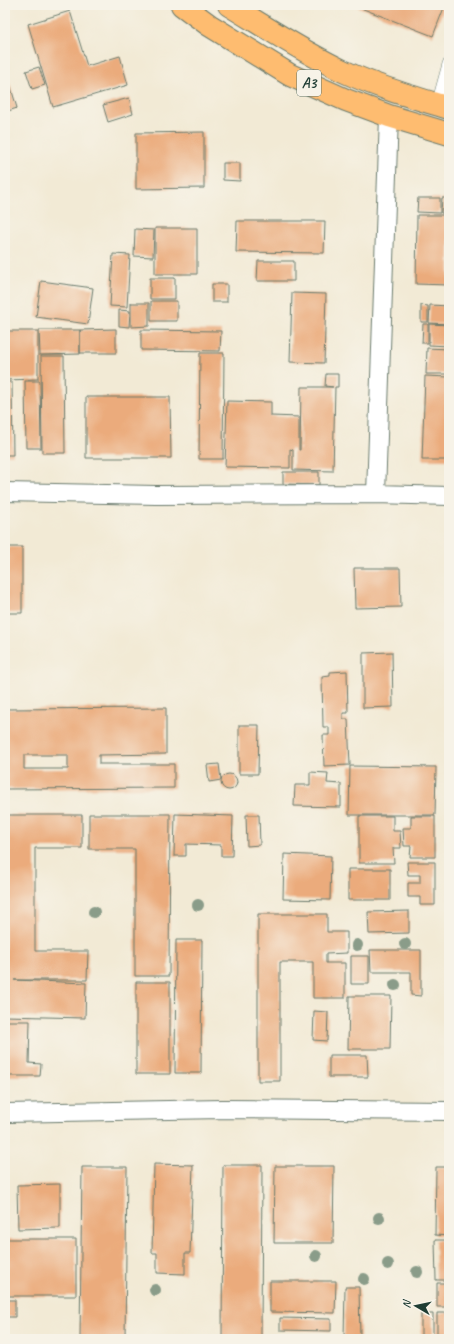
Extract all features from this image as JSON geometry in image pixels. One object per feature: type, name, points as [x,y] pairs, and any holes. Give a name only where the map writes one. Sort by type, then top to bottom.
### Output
[{"type":"highway","name":"A3","points":[[182,5],[209,25],[290,75],[346,100],[389,116],[449,134]]},
{"type":"highway","name":"A3","points":[[229,5],[307,52],[344,71],[390,90],[442,106]]},
{"type":"street","points":[[376,494],[389,116]]},
{"type":"street","points":[[5,492],[156,495],[376,494],[449,496]]},
{"type":"street","points":[[5,1114],[223,1109],[449,1111]]},
{"type":"lane","points":[[442,106],[447,64],[449,64]]},
{"type":"building","points":[[353,5],[445,5],[433,36]]},
{"type":"building","points":[[70,11],[87,66],[120,56],[128,85],[53,107],[28,24]]},
{"type":"building","points":[[39,67],[45,85],[32,89],[26,71]]},
{"type":"building","points":[[5,68],[17,108],[5,112]]},
{"type":"building","points":[[129,98],[133,114],[108,122],[103,105]]},
{"type":"building","points":[[204,132],[204,188],[136,189],[136,133]]},
{"type":"building","points":[[223,163],[240,163],[240,181],[223,180]]},
{"type":"building","points":[[418,198],[440,198],[440,213],[417,212]]},
{"type":"building","points":[[442,198],[449,198],[449,213],[441,213]]},
{"type":"building","points":[[417,215],[449,215],[449,285],[416,284]]},
{"type":"building","points":[[237,221],[325,221],[324,253],[236,252]]},
{"type":"building","points":[[155,228],[197,228],[197,274],[155,274]]},
{"type":"building","points":[[135,229],[154,230],[153,257],[134,256]]},
{"type":"building","points":[[113,254],[130,255],[127,307],[110,306]]},
{"type":"building","points":[[258,261],[294,261],[294,281],[257,281]]},
{"type":"building","points":[[150,278],[175,278],[175,299],[150,299]]},
{"type":"building","points":[[41,281],[93,288],[88,324],[36,317]]},
{"type":"building","points":[[212,284],[227,284],[227,302],[212,302]]},
{"type":"building","points":[[292,293],[326,294],[324,363],[290,362]]},
{"type":"building","points":[[151,301],[177,301],[177,321],[151,321]]},
{"type":"building","points":[[131,303],[149,303],[149,326],[131,327]]},
{"type":"building","points":[[421,305],[428,306],[428,322],[421,322]]},
{"type":"building","points":[[430,305],[449,306],[449,324],[429,323]]},
{"type":"building","points":[[119,310],[130,311],[129,327],[119,326]]},
{"type":"building","points":[[423,324],[428,324],[428,343],[422,343]]},
{"type":"building","points":[[429,324],[449,325],[449,346],[429,345]]},
{"type":"building","points":[[116,329],[116,353],[80,353],[80,330]]},
{"type":"building","points":[[39,330],[80,330],[80,354],[40,355]]},
{"type":"building","points":[[141,330],[221,331],[220,351],[141,350]]},
{"type":"building","points":[[5,331],[38,331],[38,379],[5,380]]},
{"type":"building","points":[[427,348],[449,349],[449,374],[426,374]]},
{"type":"building","points":[[200,353],[224,353],[223,459],[199,459]]},
{"type":"building","points":[[41,356],[64,356],[65,453],[42,453]]},
{"type":"building","points":[[326,374],[338,374],[338,387],[335,387],[333,471],[293,470],[293,450],[290,449],[290,468],[225,467],[227,401],[271,402],[271,416],[299,417],[300,450],[301,387],[333,387],[325,386]]},
{"type":"building","points":[[425,376],[449,377],[449,460],[422,460]]},
{"type":"building","points":[[25,381],[40,381],[41,448],[26,448]]},
{"type":"building","points":[[5,382],[12,382],[13,455],[5,455]]},
{"type":"building","points":[[86,397],[170,397],[171,458],[86,458]]},
{"type":"building","points":[[283,472],[319,472],[319,485],[283,484]]},
{"type":"building","points":[[5,547],[22,547],[22,613],[5,613]]},
{"type":"building","points":[[354,568],[400,568],[401,607],[355,608]]},
{"type":"building","points":[[392,652],[393,707],[363,708],[363,653]]},
{"type":"building","points":[[347,671],[348,713],[343,713],[343,719],[348,719],[350,765],[324,766],[323,735],[329,735],[329,727],[323,727],[322,677],[330,676],[330,672]]},
{"type":"building","points":[[166,708],[166,754],[99,755],[99,764],[174,764],[174,788],[5,789],[5,709]],"holes":[[[24,755],[68,755],[68,769],[24,769]]]},
{"type":"building","points":[[239,725],[259,725],[258,774],[239,774]]},
{"type":"building","points":[[219,764],[221,780],[209,782],[207,765]]},
{"type":"building","points":[[350,766],[436,767],[435,815],[349,815]]},
{"type":"building","points":[[310,772],[328,773],[327,783],[341,784],[341,807],[294,806],[295,785],[310,785]]},
{"type":"building","points":[[229,774],[235,776],[237,782],[235,788],[229,790],[223,788],[221,782],[223,776]]},
{"type":"building","points":[[89,814],[170,814],[169,976],[135,976],[135,849],[89,849]]},
{"type":"building","points":[[175,814],[233,816],[232,856],[221,856],[221,845],[186,844],[186,856],[174,856]]},
{"type":"building","points":[[5,815],[82,815],[82,848],[35,848],[35,951],[88,951],[87,980],[14,980],[86,983],[85,1018],[5,1016]]},
{"type":"building","points":[[246,815],[259,815],[260,845],[247,846]]},
{"type":"building","points":[[359,816],[393,816],[393,831],[400,831],[401,848],[393,848],[394,863],[359,863]]},
{"type":"building","points":[[411,816],[435,816],[435,857],[410,857],[411,846],[404,846],[403,828],[411,828]]},
{"type":"building","points":[[284,854],[331,856],[330,900],[283,899]]},
{"type":"building","points":[[407,862],[435,862],[435,905],[420,905],[420,897],[408,897],[408,883],[420,883],[420,875],[408,875]]},
{"type":"building","points":[[348,869],[390,869],[390,900],[348,900]]},
{"type":"building","points":[[409,911],[409,933],[369,934],[368,912]]},
{"type":"building","points":[[258,914],[327,914],[327,932],[347,932],[347,953],[326,954],[326,963],[345,963],[345,998],[313,998],[313,962],[280,962],[280,1081],[258,1081]]},
{"type":"building","points":[[176,940],[202,940],[201,1073],[175,1073]]},
{"type":"building","points":[[370,950],[421,950],[421,996],[411,995],[411,972],[371,972]]},
{"type":"building","points":[[351,956],[369,956],[369,984],[351,984]]},
{"type":"building","points":[[136,982],[170,982],[170,1074],[136,1074]]},
{"type":"building","points":[[349,996],[391,996],[390,1049],[348,1049]]},
{"type":"building","points":[[314,1011],[328,1012],[327,1041],[313,1040]]},
{"type":"building","points":[[5,1021],[30,1021],[29,1063],[41,1064],[40,1076],[5,1076]]},
{"type":"building","points":[[329,1055],[367,1055],[368,1077],[329,1077]]},
{"type":"building","points":[[5,1078],[7,1078],[7,1091],[5,1091]]},
{"type":"building","points":[[154,1164],[193,1165],[190,1253],[185,1253],[185,1274],[157,1273],[157,1253],[152,1253]]},
{"type":"building","points":[[223,1165],[262,1165],[261,1339],[222,1339]]},
{"type":"building","points":[[275,1166],[334,1166],[333,1243],[274,1243]]},
{"type":"building","points":[[82,1167],[127,1167],[125,1339],[80,1339]]},
{"type":"building","points":[[436,1167],[449,1167],[449,1236],[435,1235]]},
{"type":"building","points":[[60,1184],[60,1228],[18,1229],[17,1185]]},
{"type":"building","points":[[5,1239],[76,1239],[76,1296],[5,1296]]},
{"type":"building","points":[[435,1240],[449,1240],[449,1280],[436,1280]]},
{"type":"building","points":[[270,1281],[336,1281],[335,1313],[270,1312]]},
{"type":"building","points":[[437,1283],[449,1283],[449,1307],[437,1307]]},
{"type":"building","points":[[345,1287],[359,1287],[360,1338],[344,1338]]},
{"type":"building","points":[[5,1300],[15,1300],[15,1317],[5,1317]]},
{"type":"building","points":[[437,1313],[449,1313],[449,1337],[437,1337]]},
{"type":"building","points":[[421,1314],[433,1314],[433,1339],[421,1339]]},
{"type":"building","points":[[280,1318],[331,1319],[331,1331],[280,1330]]}]
